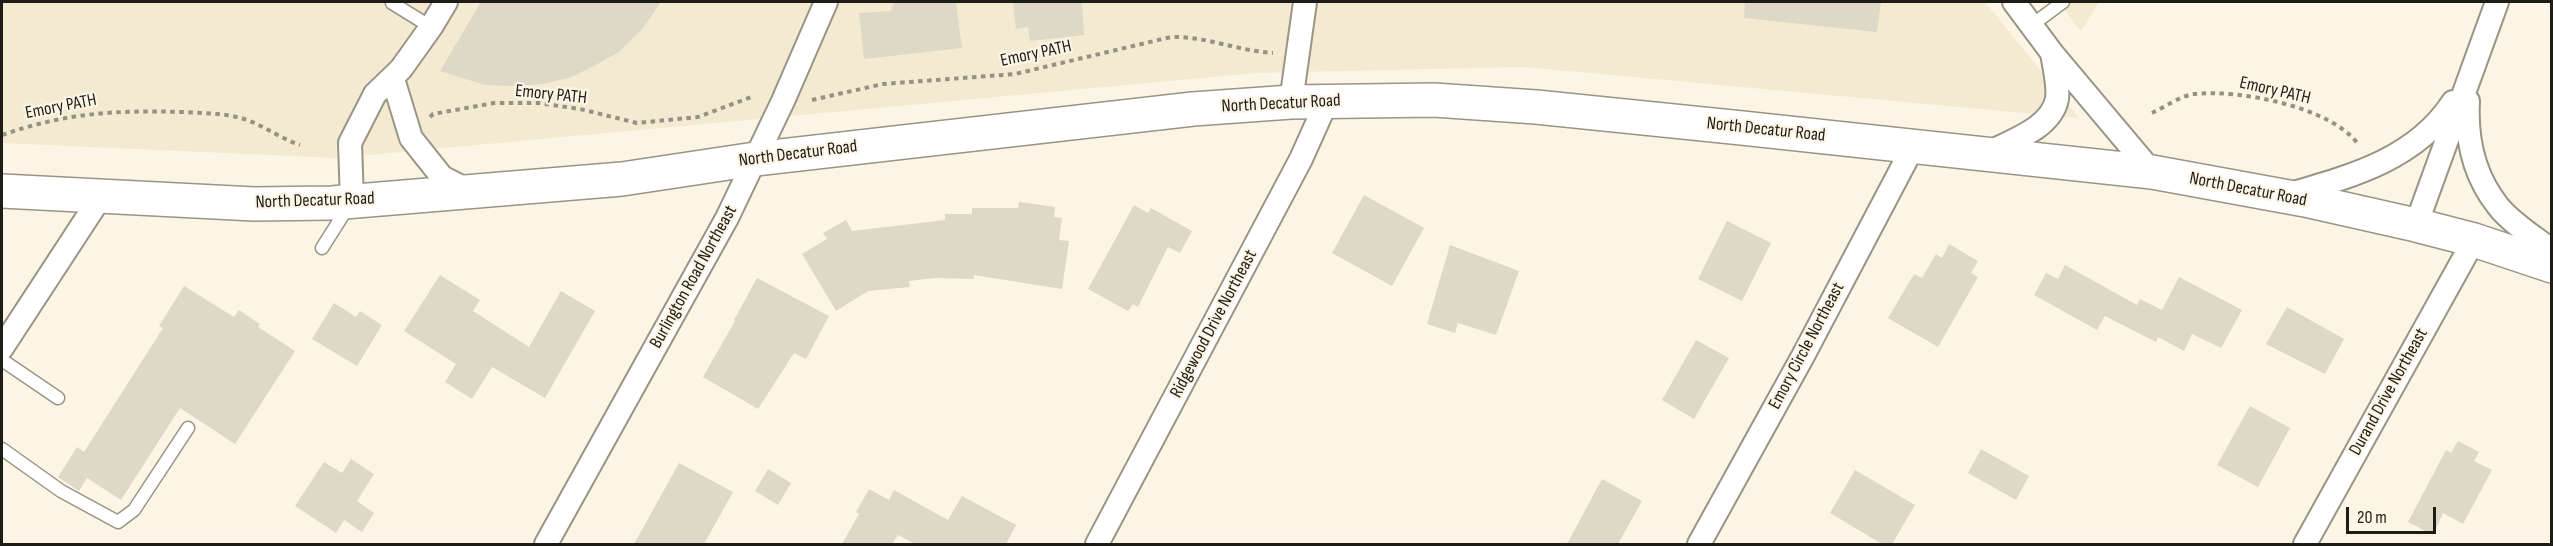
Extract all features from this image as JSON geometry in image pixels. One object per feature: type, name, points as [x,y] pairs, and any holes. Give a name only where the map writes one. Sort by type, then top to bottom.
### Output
[{"type":"main road","name":"North Decatur Road","points":[[2,191],[100,198],[254,204],[352,201],[622,179],[755,159],[1192,109],[1291,102],[1434,100],[1486,103],[2152,172],[2283,196],[2416,225],[2474,240],[2552,266]]},
{"type":"street","points":[[352,201],[350,143],[375,94],[393,79],[431,27],[446,2]]},
{"type":"street","name":"Burlington Road Northeast","points":[[546,544],[727,218],[826,2]]},
{"type":"street","points":[[1291,102],[1305,2]]},
{"type":"street","points":[[2014,2],[2052,53],[2152,172]]},
{"type":"street","points":[[2416,225],[2498,2]]},
{"type":"street","points":[[1984,155],[2043,124],[2051,112],[2057,100],[2052,53]]},
{"type":"street","points":[[2283,196],[2375,167],[2395,157],[2443,119],[2469,78]]},
{"type":"street","points":[[2469,78],[2466,126],[2470,151],[2481,176],[2498,207],[2552,251]]},
{"type":"street","points":[[393,79],[411,138],[442,177],[471,192]]},
{"type":"street","name":"Ridgewood Drive Northeast","points":[[1097,544],[1301,159],[1327,101]]},
{"type":"street","name":"Emory Circle Northeast","points":[[1699,544],[1803,356],[1913,147]]},
{"type":"street","points":[[2,348],[100,198]]},
{"type":"street","name":"Durand Drive Northeast","points":[[2305,544],[2474,240]]},
{"type":"lane","points":[[2031,25],[2063,2]]},
{"type":"lane","points":[[393,3],[431,27]]},
{"type":"lane","points":[[322,248],[352,201]]},
{"type":"lane","points":[[2,360],[58,398]]},
{"type":"lane","points":[[2,448],[61,491],[118,522],[134,510],[188,428]]},
{"type":"path","name":"Emory PATH","points":[[804,102],[883,84],[1015,74],[1171,37],[1191,36],[1250,51],[1271,52]]},
{"type":"path","name":"Emory PATH","points":[[2152,113],[2191,95],[2219,92],[2287,105],[2321,115],[2350,133],[2375,167]]},
{"type":"path","name":"Emory PATH","points":[[428,119],[434,114],[494,103],[538,104],[580,109],[637,123],[698,117],[754,96]]},
{"type":"path","name":"Emory PATH","points":[[2,135],[36,123],[126,110],[215,113],[242,118],[283,140],[300,145]]},
{"type":"shaded area","points":[[2,2],[1985,2],[2079,118],[1524,67],[1256,73],[336,158],[2,143]]},
{"type":"shaded area","points":[[2058,2],[2099,2],[2081,31]]},
{"type":"building","points":[[481,2],[661,2],[643,28],[619,52],[594,66],[569,78],[542,84],[511,86],[485,85],[440,71]]},
{"type":"building","points":[[894,2],[956,2],[962,48],[864,59],[859,13],[891,11]]},
{"type":"building","points":[[1013,2],[1082,2],[1084,35],[1030,41],[1028,27],[1016,29]]},
{"type":"building","points":[[1745,2],[1881,2],[1877,32],[1744,18]]},
{"type":"building","points":[[1364,195],[1424,228],[1392,286],[1332,253]]},
{"type":"building","points":[[1019,202],[1055,207],[1054,217],[1062,218],[1059,240],[1069,241],[1062,289],[974,275],[974,279],[934,278],[909,281],[910,287],[868,291],[836,311],[802,254],[827,239],[823,233],[846,220],[852,231],[945,220],[945,214],[972,214],[972,208],[1018,208]]},
{"type":"building","points":[[1134,205],[1148,213],[1151,208],[1192,231],[1180,253],[1168,247],[1138,307],[1133,304],[1128,311],[1088,289]]},
{"type":"building","points":[[1727,221],[1771,243],[1742,301],[1698,279]]},
{"type":"building","points":[[1949,244],[1978,261],[1971,273],[1978,277],[1938,347],[1888,318],[1914,274],[1922,278],[1936,254],[1942,258]]},
{"type":"building","points":[[1450,245],[1519,271],[1496,335],[1458,323],[1455,333],[1427,324]]},
{"type":"building","points":[[2065,265],[2137,305],[2140,299],[2162,310],[2179,277],[2242,310],[2221,348],[2192,334],[2184,351],[2158,337],[2156,342],[2105,316],[2097,330],[2034,295],[2046,273],[2058,279]]},
{"type":"building","points":[[440,275],[480,300],[473,311],[529,347],[561,291],[595,311],[545,398],[492,367],[472,399],[445,382],[456,364],[404,331]]},
{"type":"building","points":[[757,278],[829,316],[806,359],[794,353],[758,409],[703,377]]},
{"type":"building","points":[[184,286],[234,317],[239,310],[260,324],[258,327],[295,351],[235,444],[180,408],[121,500],[87,478],[79,491],[58,477],[77,447],[84,452],[163,328],[159,326]]},
{"type":"building","points":[[334,303],[356,317],[360,311],[382,325],[357,366],[312,339]]},
{"type":"building","points":[[2287,307],[2344,339],[2325,374],[2266,344]]},
{"type":"building","points":[[1696,340],[1729,358],[1694,419],[1662,400]]},
{"type":"building","points":[[2250,406],[2290,428],[2258,487],[2217,465]]},
{"type":"building","points":[[2458,441],[2479,452],[2474,461],[2492,470],[2463,524],[2443,513],[2433,535],[2408,522],[2446,450],[2451,453]]},
{"type":"building","points":[[1981,449],[2029,476],[2016,500],[1968,473]]},
{"type":"building","points":[[351,459],[374,474],[357,501],[374,513],[362,532],[344,520],[336,533],[295,506],[324,462],[342,473]]},
{"type":"building","points":[[679,463],[733,492],[704,544],[634,544]]},
{"type":"building","points":[[768,469],[791,483],[778,505],[755,491]]},
{"type":"building","points":[[1855,470],[1915,505],[1892,544],[1882,544],[1830,513]]},
{"type":"building","points":[[1602,479],[1642,501],[1618,544],[1567,544]]},
{"type":"building","points":[[869,489],[889,500],[894,490],[948,520],[962,496],[1016,525],[1006,544],[915,544],[898,535],[892,544],[842,544],[859,514],[856,512]]}]
